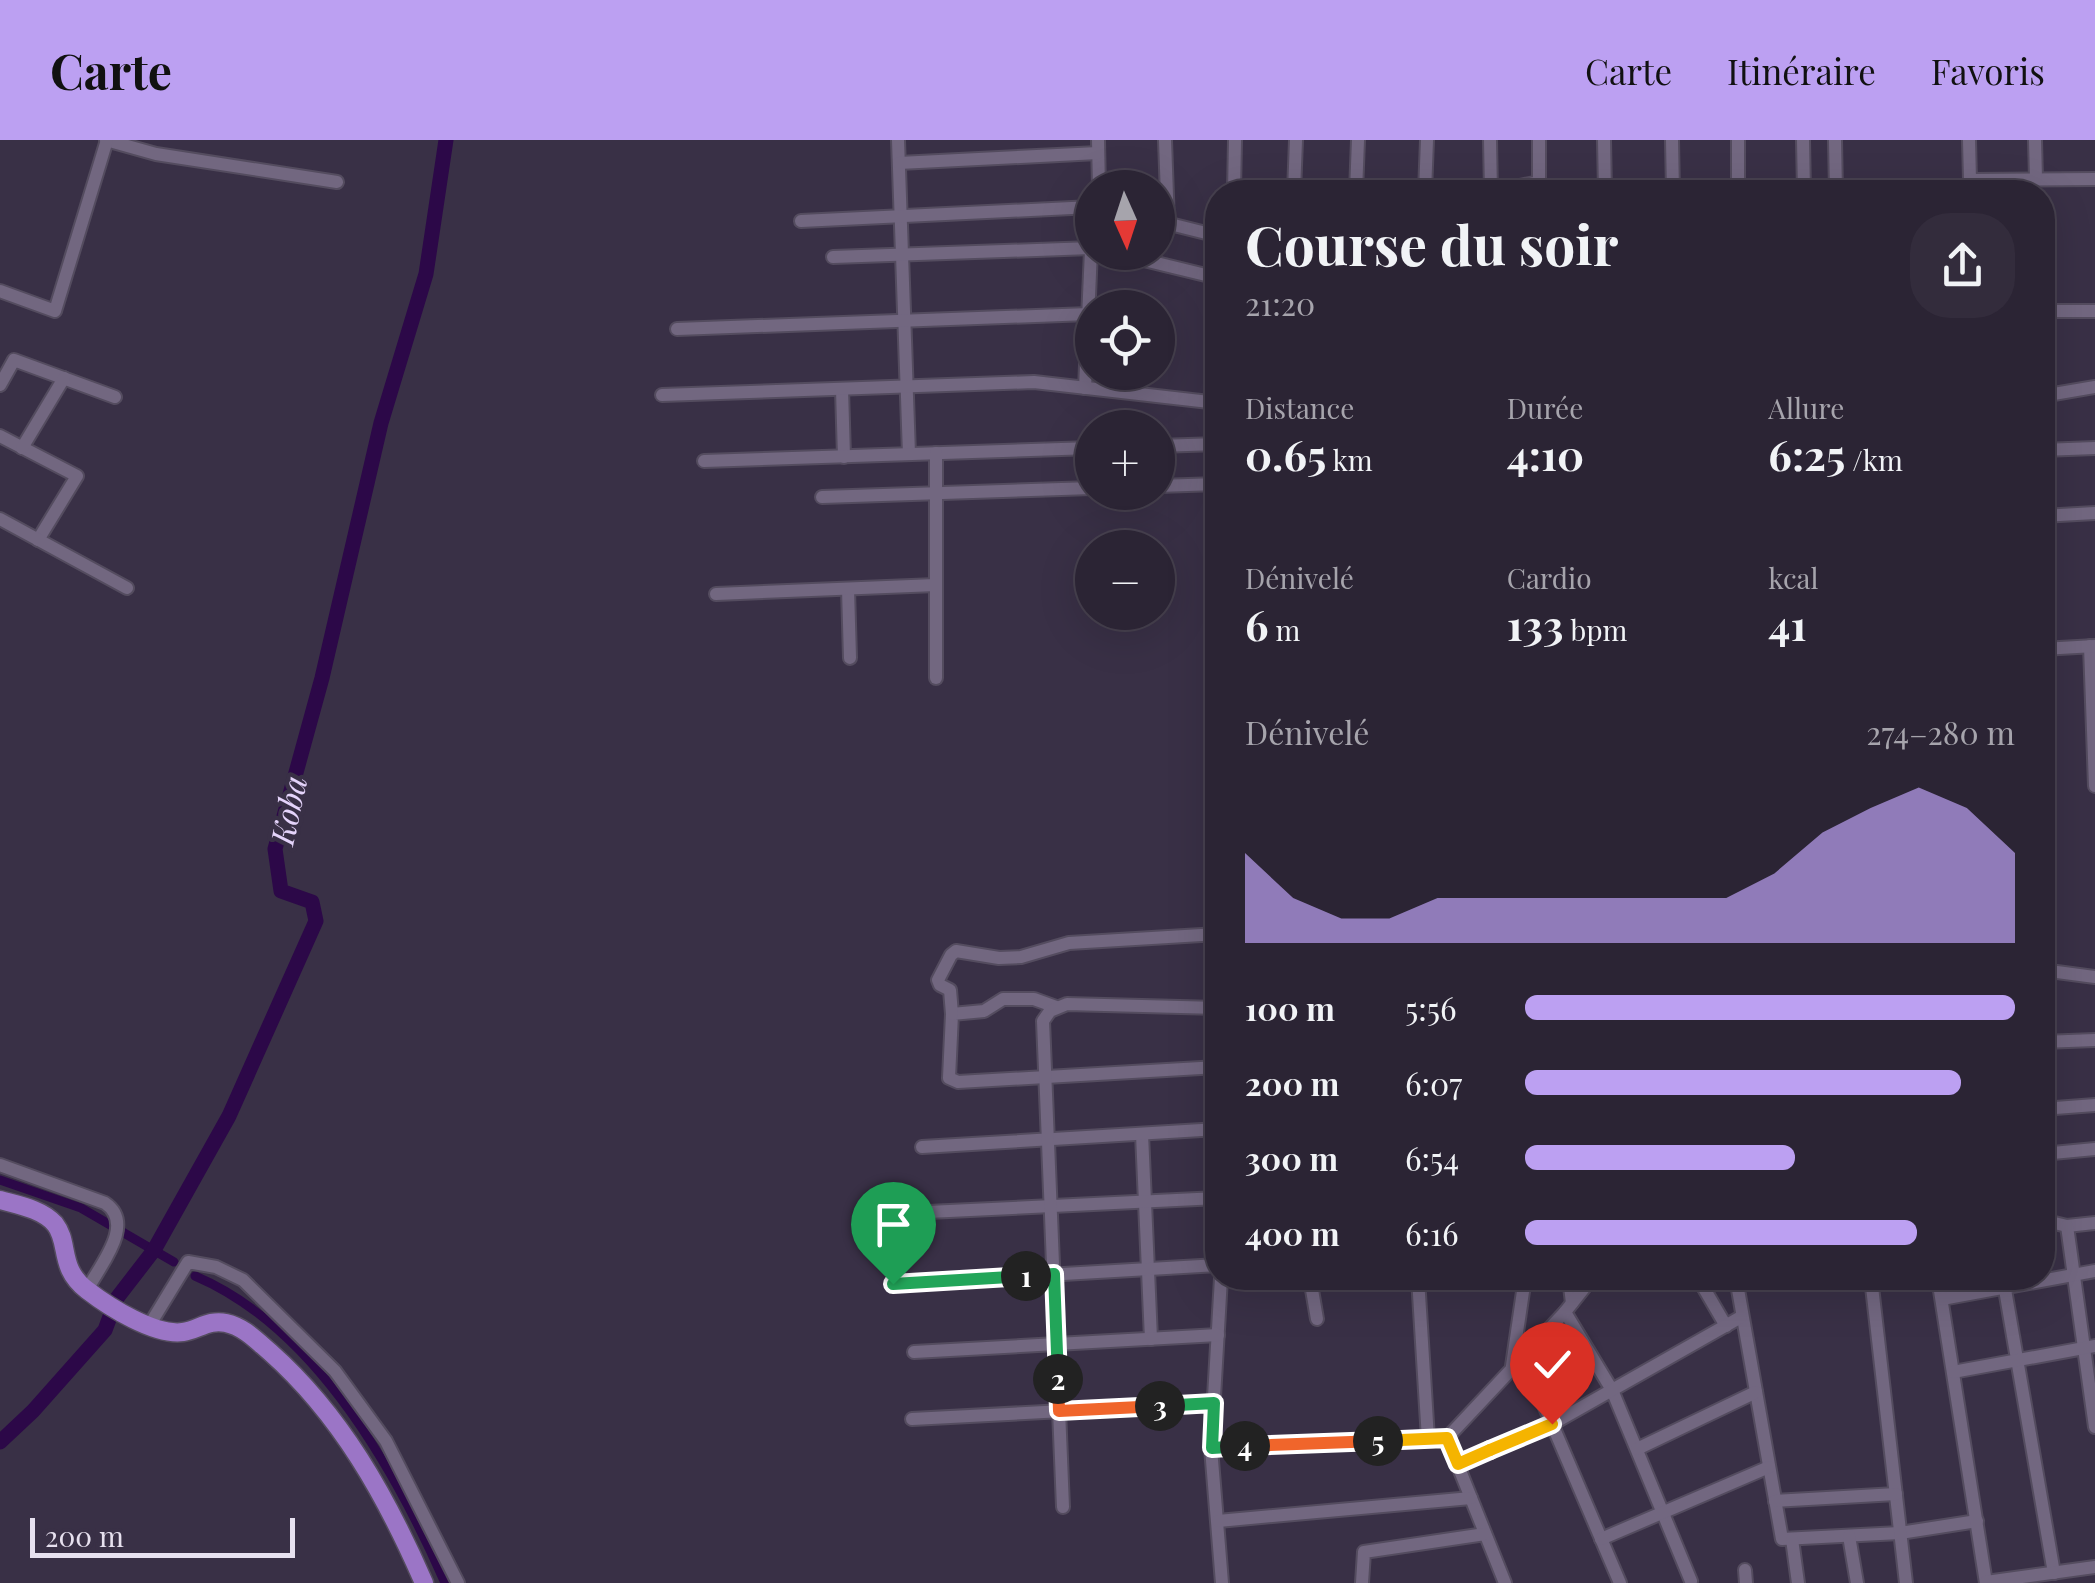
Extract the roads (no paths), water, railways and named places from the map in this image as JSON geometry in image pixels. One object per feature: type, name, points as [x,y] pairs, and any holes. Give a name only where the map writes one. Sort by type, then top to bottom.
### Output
[{"type":"main road","points":[[1,1201],[43,1215],[57,1226],[65,1263],[92,1293],[145,1325],[162,1332],[185,1332],[220,1321],[232,1324],[248,1332],[291,1370],[342,1429],[372,1476],[424,1583]]},
{"type":"street","points":[[0,291],[56,311],[106,140],[156,154],[338,182]]},
{"type":"street","points":[[898,140],[909,454]]},
{"type":"street","points":[[1164,170],[1165,140]]},
{"type":"street","points":[[1234,180],[1235,140]]},
{"type":"street","points":[[1294,180],[1296,140]]},
{"type":"street","points":[[1356,180],[1358,140]]},
{"type":"street","points":[[1426,180],[1427,140]]},
{"type":"street","points":[[1490,140],[1491,180]]},
{"type":"street","points":[[1539,140],[1540,180]]},
{"type":"street","points":[[1604,140],[1605,180]]},
{"type":"street","points":[[1672,140],[1672,180]]},
{"type":"street","points":[[1738,140],[1738,180]]},
{"type":"street","points":[[1803,140],[1804,180]]},
{"type":"street","points":[[1835,140],[1836,180]]},
{"type":"street","points":[[1970,140],[1970,180],[2095,179]]},
{"type":"street","points":[[2036,140],[2036,180]]},
{"type":"street","points":[[899,163],[1098,147]]},
{"type":"street","points":[[801,222],[1075,208]]},
{"type":"street","points":[[1175,225],[1205,233]]},
{"type":"street","points":[[833,258],[1075,249]]},
{"type":"street","points":[[1175,268],[1205,275]]},
{"type":"street","points":[[2055,311],[2095,310]]},
{"type":"street","points":[[677,329],[1075,314]]},
{"type":"street","points":[[0,385],[14,360],[115,397]]},
{"type":"street","points":[[22,448],[64,378]]},
{"type":"street","points":[[662,395],[1034,382],[1075,387]]},
{"type":"street","points":[[2055,394],[2095,387]]},
{"type":"street","points":[[842,389],[844,456]]},
{"type":"street","points":[[1103,390],[1205,402]]},
{"type":"street","points":[[0,436],[77,476],[38,540]]},
{"type":"street","points":[[1175,445],[1205,444]]},
{"type":"street","points":[[2055,450],[2095,448]]},
{"type":"street","points":[[704,462],[1075,449]]},
{"type":"street","points":[[936,454],[936,678]]},
{"type":"street","points":[[1175,485],[1205,484]]},
{"type":"street","points":[[822,497],[1075,489]]},
{"type":"street","points":[[2055,515],[2095,513]]},
{"type":"street","points":[[0,519],[126,588]]},
{"type":"street","points":[[716,594],[936,586]]},
{"type":"street","points":[[848,589],[850,658]]},
{"type":"street","points":[[2055,649],[2093,646],[2095,781]]},
{"type":"street","points":[[1205,935],[1068,943],[1021,957],[956,952],[938,983],[950,990],[948,1070],[954,1081],[1205,1068]]},
{"type":"street","points":[[2055,972],[2095,978]]},
{"type":"street","points":[[952,1014],[984,1011],[1002,998],[1034,999],[1056,1007]]},
{"type":"street","points":[[1063,1507],[1043,1021],[1056,1007],[1067,1004],[1205,1008]]},
{"type":"street","points":[[2055,1042],[2095,1040]]},
{"type":"street","points":[[2055,1109],[2095,1105]]},
{"type":"street","points":[[922,1147],[1205,1130]]},
{"type":"street","points":[[1142,1134],[1151,1338]]},
{"type":"street","points":[[2055,1153],[2095,1149]]},
{"type":"street","points":[[0,1165],[116,1210],[117,1231],[92,1293]]},
{"type":"street","points":[[928,1212],[1205,1199]]},
{"type":"street","points":[[2055,1223],[2066,1226],[2095,1222]]},
{"type":"street","points":[[2066,1226],[2089,1347],[2095,1427]]},
{"type":"street","points":[[145,1325],[188,1262],[216,1266],[243,1280],[335,1371],[386,1441],[458,1583]]},
{"type":"street","points":[[893,1284],[1205,1266]]},
{"type":"street","points":[[2055,1277],[2095,1271]]},
{"type":"street","points":[[1220,1290],[1212,1448],[1222,1583]]},
{"type":"street","points":[[1312,1290],[1317,1319]]},
{"type":"street","points":[[1419,1290],[1428,1439]]},
{"type":"street","points":[[1512,1369],[1523,1290]]},
{"type":"street","points":[[1569,1290],[1568,1308],[1612,1390],[1692,1580]]},
{"type":"street","points":[[1212,1448],[1447,1438],[1582,1290]]},
{"type":"street","points":[[1705,1290],[1726,1326]]},
{"type":"street","points":[[1738,1290],[1782,1539],[1900,1533],[1976,1520]]},
{"type":"street","points":[[1872,1290],[1906,1583]]},
{"type":"street","points":[[1940,1290],[1986,1582],[2095,1567]]},
{"type":"street","points":[[1942,1299],[1975,1290]]},
{"type":"street","points":[[2005,1290],[2054,1573]]},
{"type":"street","points":[[1458,1464],[1552,1424],[1741,1317]]},
{"type":"street","points":[[914,1352],[1218,1335]]},
{"type":"street","points":[[1953,1372],[2089,1347]]},
{"type":"street","points":[[1523,1356],[1620,1583]]},
{"type":"street","points":[[1637,1449],[1756,1392]]},
{"type":"street","points":[[912,1419],[1214,1403]]},
{"type":"street","points":[[1447,1438],[1505,1583]]},
{"type":"street","points":[[1601,1539],[1769,1466]]},
{"type":"street","points":[[1775,1501],[1896,1494]]},
{"type":"street","points":[[1218,1520],[1471,1498]]},
{"type":"street","points":[[1362,1583],[1364,1552],[1486,1534]]},
{"type":"street","points":[[1849,1536],[1857,1583]]},
{"type":"street","points":[[1792,1538],[1798,1583]]},
{"type":"waterway","name":"Koba","points":[[0,1442],[105,1330],[117,1298],[154,1250],[229,1116],[316,921],[312,902],[281,891],[275,849],[322,678],[381,423],[426,274],[446,140]]},
{"type":"waterway","points":[[0,1180],[81,1208],[174,1262]]},
{"type":"waterway","points":[[195,1276],[238,1299],[278,1329],[314,1365],[376,1449],[445,1583]]}]
